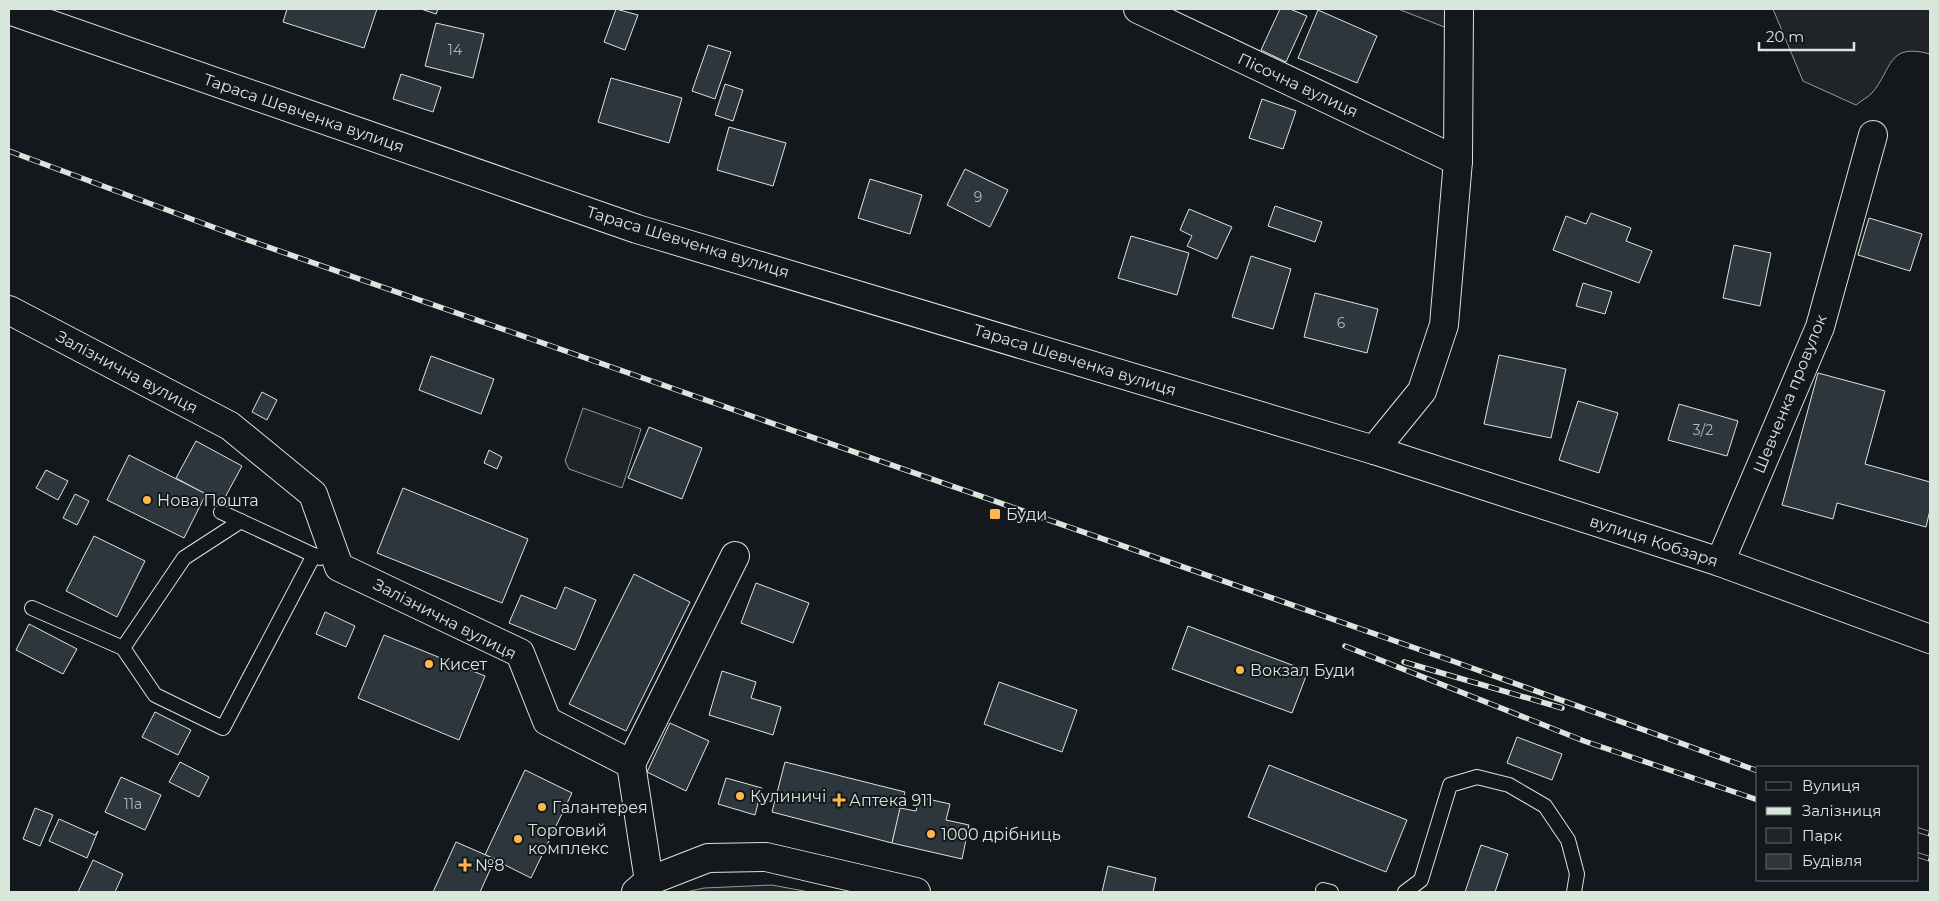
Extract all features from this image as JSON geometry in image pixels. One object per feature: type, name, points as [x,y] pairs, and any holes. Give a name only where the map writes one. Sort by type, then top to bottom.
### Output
[{"type":"street","name":"Пісочна вулиця","points":[[1138,9],[1458,161]]},
{"type":"street","points":[[1374,450],[1422,391],[1444,325],[1458,161],[1459,9]]},
{"type":"street","name":"Тараса Шевченка вулиця","points":[[9,10],[637,229],[1374,450]]},
{"type":"street","name":"Шевченка провулок","points":[[1720,562],[1820,326],[1873,135]]},
{"type":"street","name":"Залізнична вулиця","points":[[9,310],[230,426],[314,494],[339,567],[520,653],[547,721],[631,764]]},
{"type":"street","name":"вулиця Кобзаря","points":[[1374,450],[1720,562],[1930,639]]},
{"type":"street","points":[[735,556],[631,764],[643,887],[708,858],[766,857],[916,892]]},
{"type":"lane","points":[[221,512],[339,567]]},
{"type":"lane","points":[[123,648],[184,558],[241,521]]},
{"type":"lane","points":[[32,608],[123,648],[155,695],[223,728],[314,555]]},
{"type":"lane","points":[[1405,892],[1421,880],[1450,785],[1476,777],[1509,785],[1545,806],[1568,840],[1577,874],[1574,892]]},
{"type":"green space","points":[[1398,9],[1449,9],[1452,30]]},
{"type":"green space","points":[[1773,9],[1930,9],[1930,54],[1916,51],[1898,55],[1892,60],[1872,93],[1856,105],[1803,81]]},
{"type":"green space","points":[[583,408],[641,429],[622,488],[569,469],[565,461]]},
{"type":"green space","points":[[772,885],[809,892],[686,892],[704,888]]},
{"type":"building","points":[[287,9],[377,9],[364,48],[283,22]]},
{"type":"building","points":[[421,9],[438,9],[436,14]]},
{"type":"building","points":[[616,9],[638,15],[625,50],[604,42]]},
{"type":"building","points":[[1280,9],[1290,9],[1307,16],[1286,62],[1261,50]]},
{"type":"building","points":[[1318,10],[1377,36],[1357,83],[1298,58]]},
{"type":"building","points":[[436,23],[484,34],[473,78],[425,66]]},
{"type":"building","points":[[708,45],[731,52],[715,99],[692,91]]},
{"type":"building","points":[[401,74],[441,87],[433,112],[393,99]]},
{"type":"building","points":[[611,78],[682,98],[669,143],[598,122]]},
{"type":"building","points":[[725,84],[743,90],[733,121],[715,115]]},
{"type":"building","points":[[1262,99],[1296,111],[1283,149],[1249,138]]},
{"type":"building","points":[[729,127],[786,143],[773,186],[717,170]]},
{"type":"building","points":[[965,169],[1008,190],[990,227],[947,205]]},
{"type":"building","points":[[870,179],[922,195],[910,234],[858,218]]},
{"type":"building","points":[[1275,206],[1322,222],[1315,242],[1268,226]]},
{"type":"building","points":[[1189,209],[1232,227],[1217,259],[1187,246],[1192,236],[1180,230]]},
{"type":"building","points":[[1591,213],[1631,228],[1626,241],[1652,251],[1639,283],[1553,250],[1566,216],[1586,224]]},
{"type":"building","points":[[1869,218],[1922,234],[1910,271],[1858,255]]},
{"type":"building","points":[[1131,236],[1189,253],[1177,295],[1118,278]]},
{"type":"building","points":[[1734,245],[1771,253],[1760,306],[1723,298]]},
{"type":"building","points":[[1251,256],[1291,269],[1273,329],[1232,317]]},
{"type":"building","points":[[1583,283],[1612,292],[1605,314],[1576,306]]},
{"type":"building","points":[[1315,293],[1378,309],[1367,353],[1304,337]]},
{"type":"building","points":[[1499,355],[1566,369],[1551,438],[1484,424]]},
{"type":"building","points":[[431,356],[494,379],[481,414],[419,390]]},
{"type":"building","points":[[1818,373],[1885,391],[1865,464],[1930,482],[1930,510],[1926,527],[1837,503],[1833,519],[1782,505]]},
{"type":"building","points":[[262,392],[277,400],[267,420],[252,412]]},
{"type":"building","points":[[1578,401],[1618,413],[1599,473],[1559,460]]},
{"type":"building","points":[[1679,404],[1738,421],[1727,456],[1668,440]]},
{"type":"building","points":[[649,427],[702,448],[682,499],[628,478]]},
{"type":"building","points":[[196,441],[242,466],[222,503],[176,478]]},
{"type":"building","points":[[489,450],[502,457],[497,469],[484,463]]},
{"type":"building","points":[[129,455],[206,494],[184,538],[107,500]]},
{"type":"building","points":[[46,470],[68,481],[58,500],[36,488]]},
{"type":"building","points":[[403,488],[528,539],[502,603],[377,553]]},
{"type":"building","points":[[75,494],[89,501],[77,525],[63,518]]},
{"type":"building","points":[[94,536],[145,561],[117,617],[66,591]]},
{"type":"building","points":[[634,574],[690,602],[626,731],[569,704]]},
{"type":"building","points":[[756,583],[809,603],[793,643],[741,623]]},
{"type":"building","points":[[565,587],[596,600],[575,650],[509,623],[521,595],[556,609]]},
{"type":"building","points":[[325,612],[355,626],[346,647],[316,634]]},
{"type":"building","points":[[29,624],[77,649],[63,674],[16,650]]},
{"type":"building","name":"Вокзал Буди","points":[[1188,626],[1308,671],[1292,713],[1172,669]]},
{"type":"building","points":[[384,635],[485,676],[459,740],[358,698]]},
{"type":"building","points":[[722,671],[756,682],[751,698],[781,707],[773,735],[709,715]]},
{"type":"building","points":[[999,682],[1077,710],[1062,752],[984,724]]},
{"type":"building","points":[[155,712],[191,730],[178,755],[142,737]]},
{"type":"building","points":[[670,723],[709,741],[686,791],[647,772]]},
{"type":"building","points":[[1517,737],[1562,754],[1552,780],[1507,763]]},
{"type":"building","points":[[180,762],[209,777],[199,797],[169,782]]},
{"type":"building","name":"Аптека 911","points":[[785,762],[905,792],[892,843],[772,812]]},
{"type":"building","points":[[1269,765],[1407,820],[1386,872],[1248,817]]},
{"type":"building","points":[[525,770],[572,793],[531,878],[485,855]]},
{"type":"building","points":[[121,777],[161,795],[145,830],[105,812]]},
{"type":"building","name":"Кулиничі","points":[[726,778],[762,788],[755,815],[718,804]]},
{"type":"building","name":"1000 дрібниць","points":[[919,797],[950,804],[946,820],[969,825],[962,859],[892,843],[900,808],[916,811]]},
{"type":"building","points":[[35,808],[53,815],[40,846],[23,839]]},
{"type":"building","points":[[59,819],[95,835],[98,831],[87,858],[49,841]]},
{"type":"building","points":[[456,842],[495,859],[480,892],[433,892]]},
{"type":"building","points":[[1481,845],[1508,854],[1495,892],[1465,892]]},
{"type":"building","points":[[93,860],[123,874],[115,892],[78,892]]},
{"type":"building","points":[[1108,866],[1156,878],[1153,892],[1102,892]]},
{"type":"railway","points":[[9,151],[245,239],[1458,663],[1756,770]]},
{"type":"railway","points":[[1345,646],[1584,741],[1756,799]]},
{"type":"railway","points":[[1404,662],[1562,708]]},
{"type":"railway","points":[[1919,830],[1930,834]]},
{"type":"railway","points":[[1919,855],[1930,859]]},
{"type":"place","name":"Нова Пошта","points":[[147,500]]},
{"type":"place","name":"Буди","points":[[995,514]]},
{"type":"place","name":"Кисет","points":[[429,664]]},
{"type":"place","name":"Вокзал Буди","points":[[1240,670]]},
{"type":"place","name":"Кулиничі","points":[[740,796]]},
{"type":"place","name":"Аптека 911","points":[[839,800]]},
{"type":"place","name":"Галантерея","points":[[542,807]]},
{"type":"place","name":"1000 дрібниць","points":[[931,834]]},
{"type":"place","name":"Торговий комплекс","points":[[518,839]]},
{"type":"place","name":"№8","points":[[465,865]]}]
